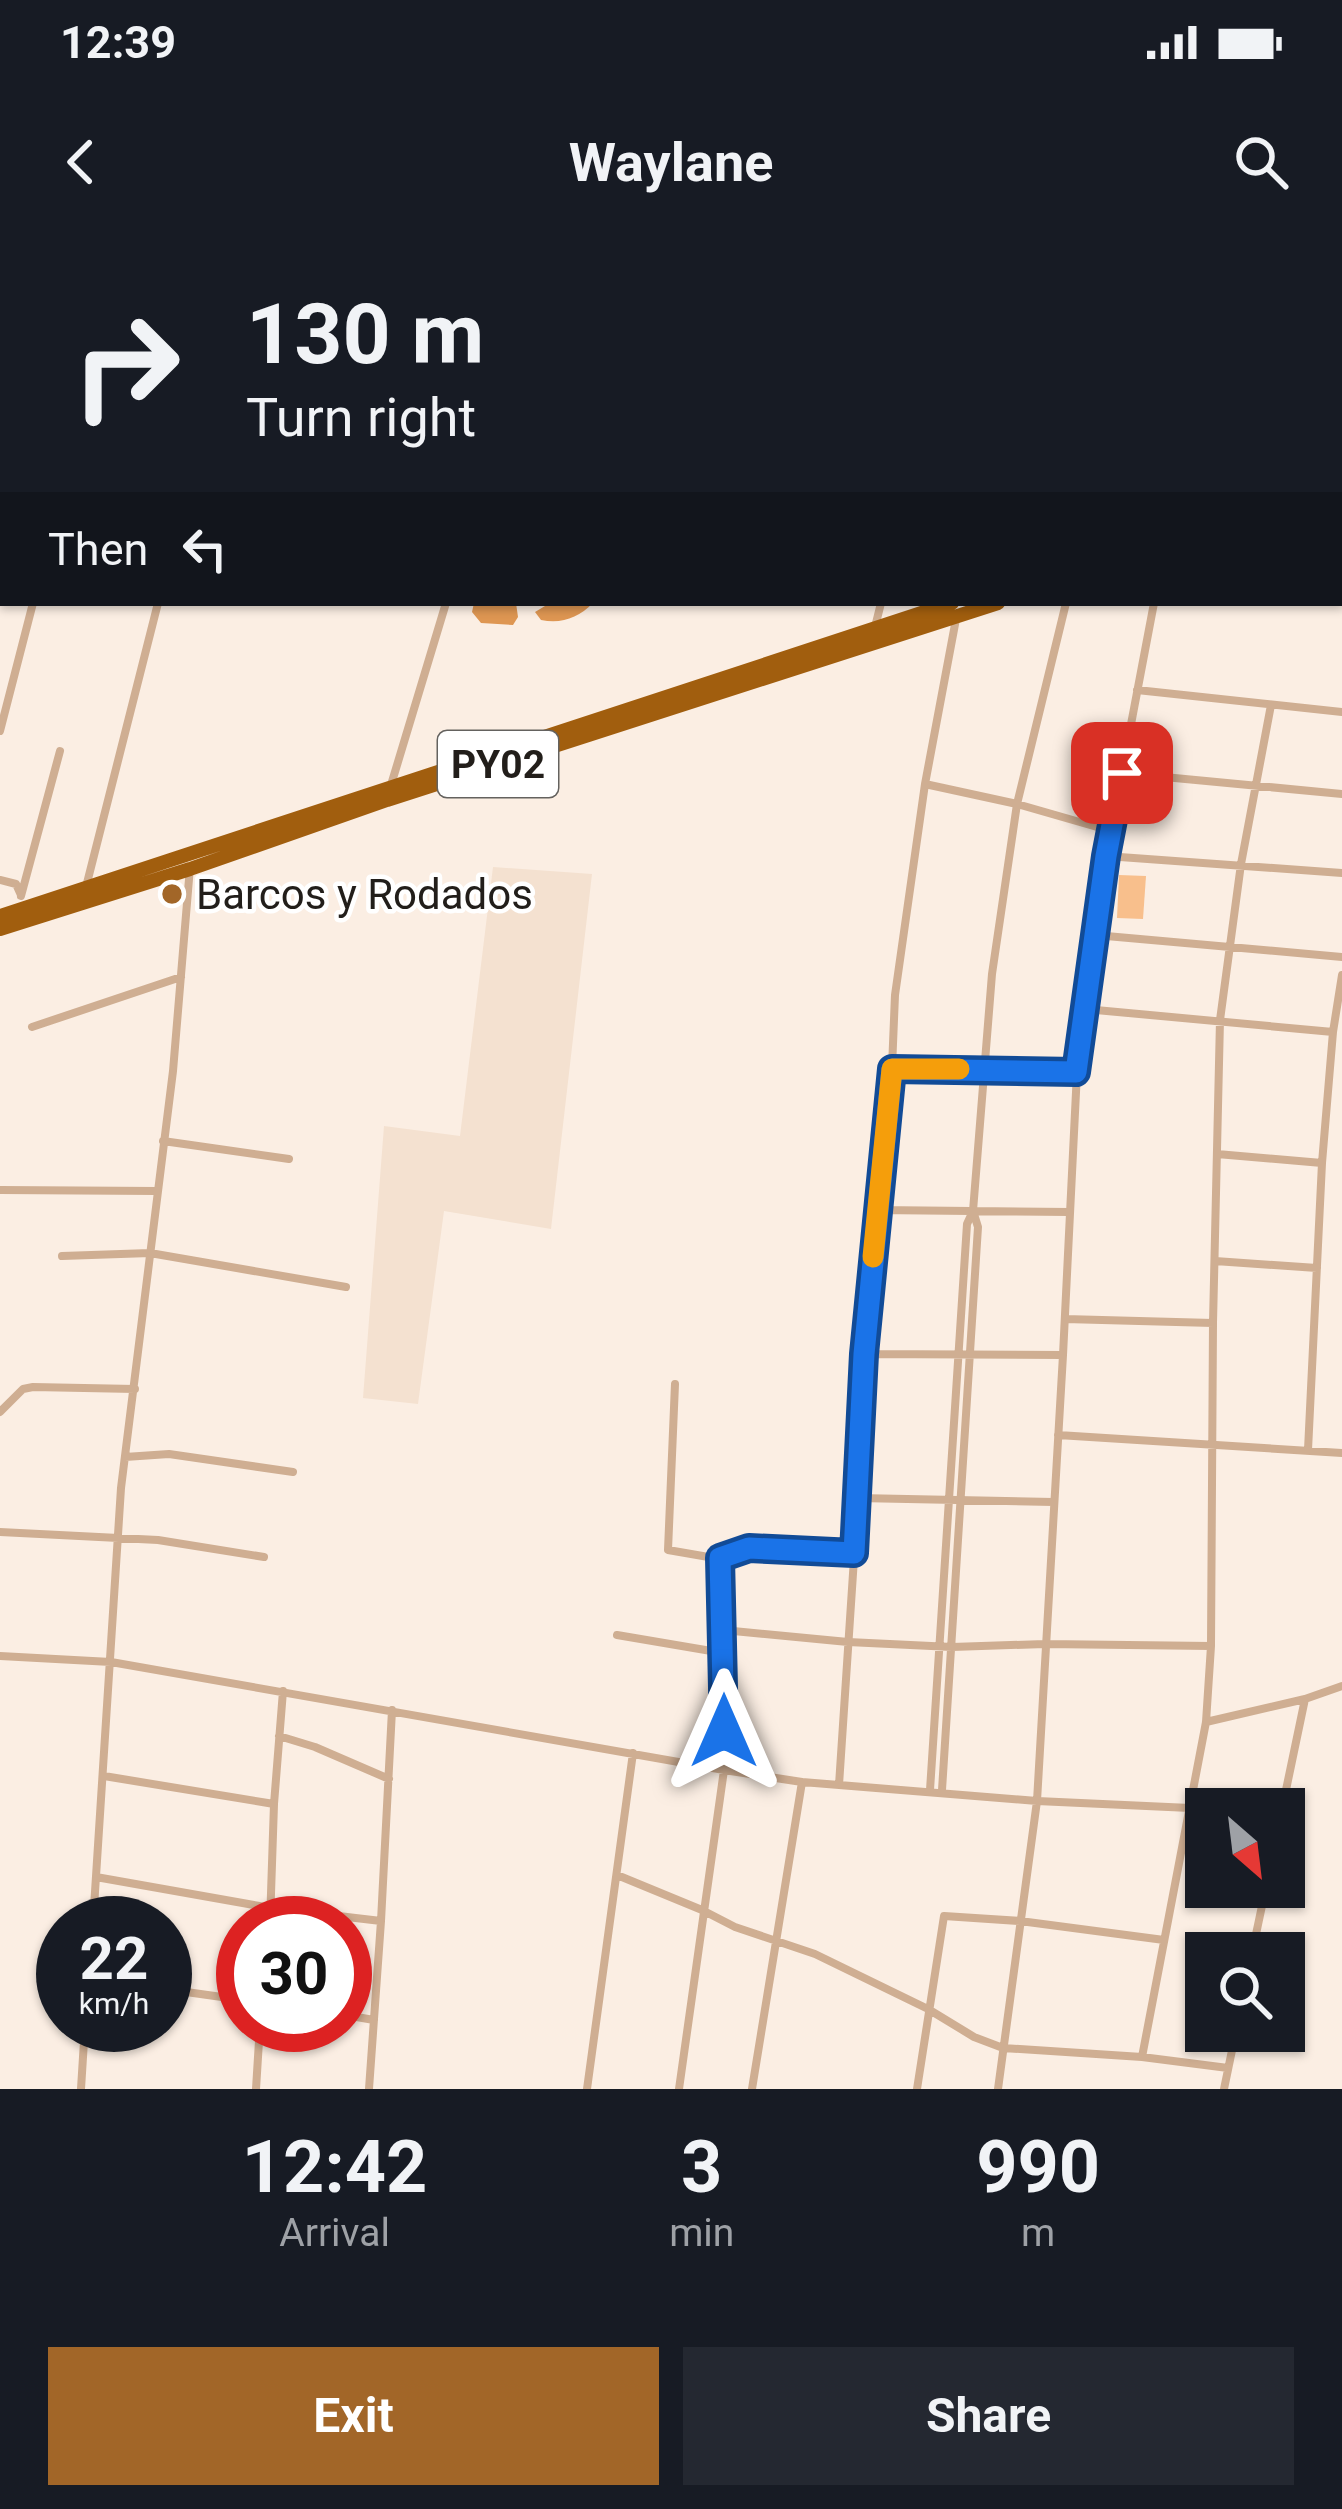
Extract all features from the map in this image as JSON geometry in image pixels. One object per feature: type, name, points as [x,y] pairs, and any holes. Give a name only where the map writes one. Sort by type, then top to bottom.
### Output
[{"type":"highway","name":"PY02","points":[[0,929],[391,786],[875,627],[954,610]]},
{"type":"highway","name":"PY02","points":[[0,916],[25,902],[189,862],[387,800],[954,610]]},
{"type":"street","points":[[0,730],[32,606]]},
{"type":"street","points":[[86,888],[157,606]]},
{"type":"street","points":[[391,786],[445,606]]},
{"type":"street","points":[[875,627],[880,606]]},
{"type":"street","points":[[929,1790],[967,1224],[973,1211],[992,974],[1017,804],[1065,606]]},
{"type":"street","points":[[998,2089],[1037,1801],[1076,1072],[1106,856],[1153,606]]},
{"type":"street","points":[[839,1785],[864,1354],[895,995],[954,610]]},
{"type":"street","points":[[1137,690],[1342,712]]},
{"type":"street","points":[[1194,1788],[1206,1722],[1210,1646],[1220,1020],[1241,864],[1271,705]]},
{"type":"street","points":[[25,902],[60,752]]},
{"type":"street","points":[[1122,773],[1342,794]]},
{"type":"street","points":[[925,784],[1111,831]]},
{"type":"street","points":[[1106,856],[1342,873]]},
{"type":"street","points":[[95,1896],[125,1457],[173,1071],[189,862]]},
{"type":"street","points":[[0,880],[16,884],[25,902]]},
{"type":"street","points":[[1095,935],[1342,957]]},
{"type":"street","points":[[1308,1450],[1322,1163],[1342,974]]},
{"type":"street","points":[[32,1027],[181,977]]},
{"type":"street","points":[[1085,1010],[1333,1032]]},
{"type":"street","points":[[892,1069],[1076,1072]]},
{"type":"street","points":[[163,1141],[289,1159]]},
{"type":"street","points":[[1217,1154],[1322,1163]]},
{"type":"street","points":[[0,1190],[157,1192]]},
{"type":"street","points":[[877,1210],[1069,1212]]},
{"type":"street","points":[[942,1791],[979,1227],[973,1211]]},
{"type":"street","points":[[62,1256],[151,1252],[346,1287]]},
{"type":"street","points":[[1215,1261],[1317,1268]]},
{"type":"street","points":[[1064,1319],[1214,1323]]},
{"type":"street","points":[[864,1354],[1064,1355]]},
{"type":"street","points":[[674,1384],[668,1550],[720,1558],[749,1548],[854,1553]]},
{"type":"street","points":[[0,1412],[23,1389],[33,1387],[135,1389]]},
{"type":"street","points":[[1058,1435],[1342,1454]]},
{"type":"street","points":[[125,1457],[169,1454],[293,1472]]},
{"type":"street","points":[[858,1498],[1053,1502]]},
{"type":"street","points":[[0,1532],[158,1540],[264,1557]]},
{"type":"street","points":[[679,2089],[724,1770],[720,1558]]},
{"type":"street","points":[[723,1630],[940,1647],[1210,1646]]},
{"type":"street","points":[[617,1635],[723,1653]]},
{"type":"street","points":[[0,1656],[111,1662],[802,1782],[1185,1808]]},
{"type":"street","points":[[1206,1722],[1305,1700],[1342,1686]]},
{"type":"street","points":[[271,1896],[283,1691]]},
{"type":"street","points":[[1286,1788],[1305,1700]]},
{"type":"street","points":[[369,2089],[392,1710]]},
{"type":"street","points":[[279,1736],[389,1779]]},
{"type":"street","points":[[586,2089],[633,1753]]},
{"type":"street","points":[[104,1776],[274,1804]]},
{"type":"street","points":[[752,2089],[802,1782]]},
{"type":"street","points":[[1142,2057],[1185,1833]]},
{"type":"street","points":[[617,1874],[735,1927],[815,1954],[1003,2048],[1228,2068]]},
{"type":"street","points":[[96,1877],[216,1898]]},
{"type":"street","points":[[917,2089],[944,1916],[1164,1940]]},
{"type":"street","points":[[372,1920],[381,1921]]},
{"type":"street","points":[[81,2089],[84,2052]]},
{"type":"street","points":[[256,2089],[258,2052]]},
{"type":"street","points":[[1224,2089],[1231,2052]]},
{"type":"shaded area","points":[[473,606],[516,606],[518,617],[513,625],[481,623],[472,612]]},
{"type":"shaded area","points":[[545,606],[590,606],[556,621],[541,620],[535,612]]},
{"type":"shaded area","points":[[493,867],[592,874],[551,1229],[444,1211],[418,1404],[363,1398],[384,1126],[460,1136]]},
{"type":"shaded area","points":[[1119,875],[1146,876],[1143,919],[1117,918]]},
{"type":"slow traffic","points":[[873,1257],[892,1069],[959,1069]]},
{"type":"place","name":"Barcos y Rodados","points":[[172,894]]},
{"type":"route","points":[[724,1731],[720,1558],[749,1548],[854,1553],[864,1354],[892,1069],[1076,1072],[1122,773]]}]
